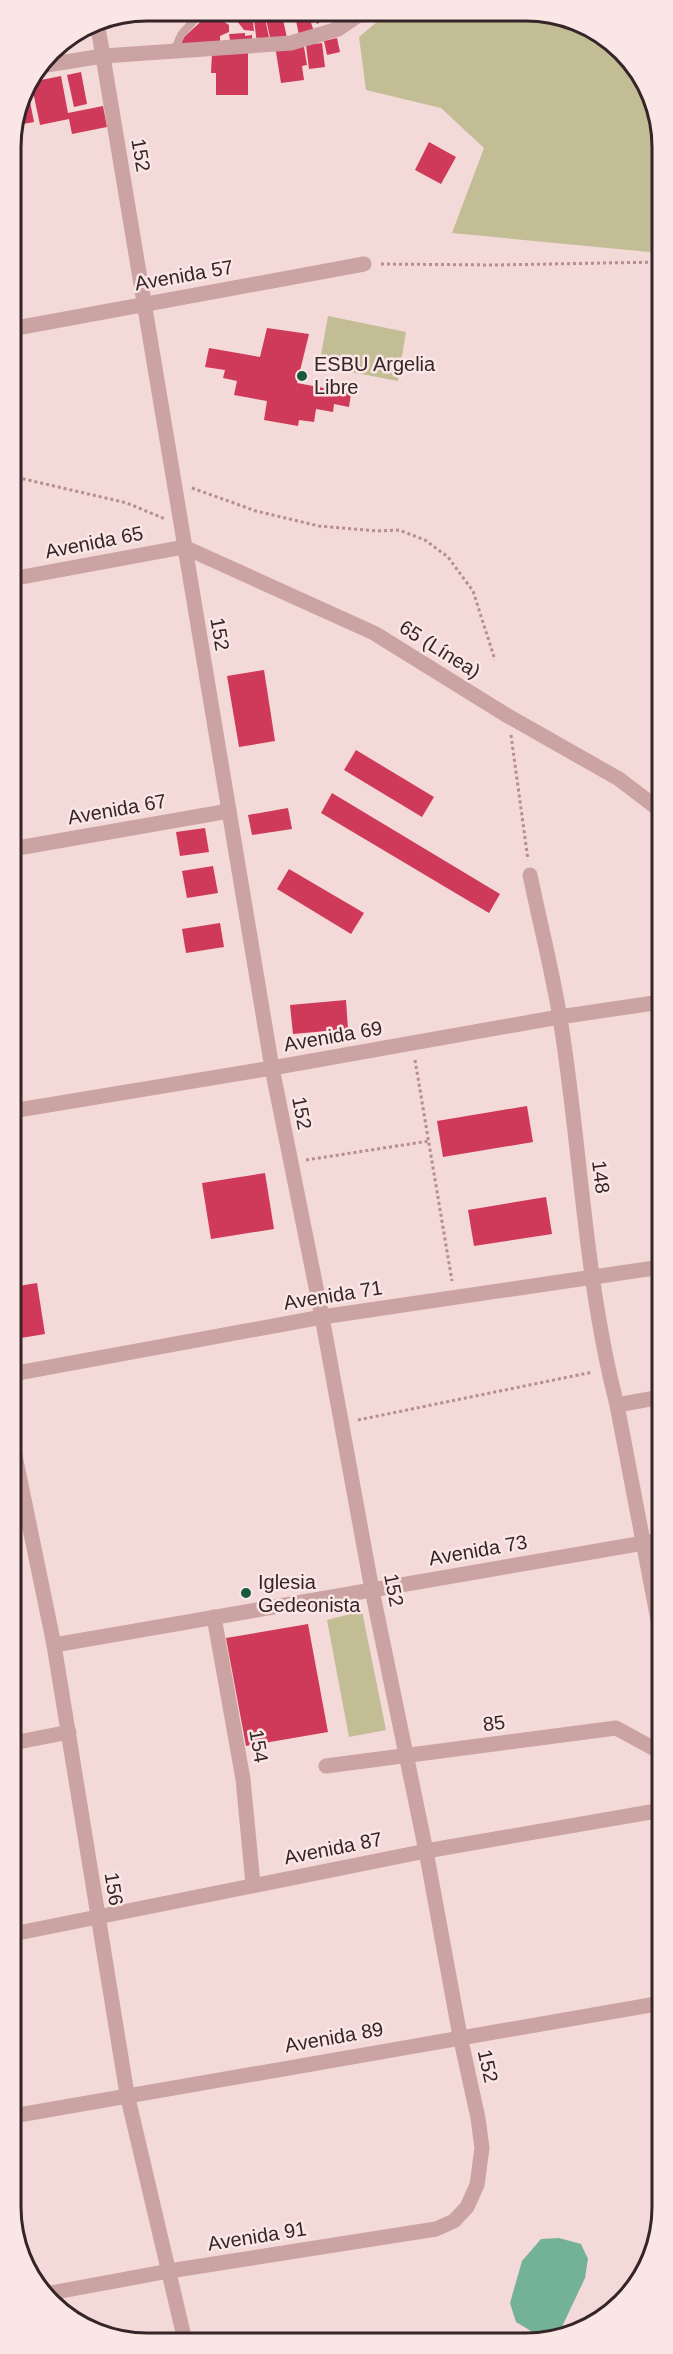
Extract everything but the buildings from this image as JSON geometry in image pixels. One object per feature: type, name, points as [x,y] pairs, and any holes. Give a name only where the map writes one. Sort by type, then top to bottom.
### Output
[{"type":"street","points":[[52,64],[103,56],[291,43],[338,29],[350,21]]},
{"type":"street","name":"152","points":[[99,31],[272,1068],[322,1317],[372,1590],[478,2118],[482,2148],[477,2186],[467,2207]]},
{"type":"street","name":"Avenida 57","points":[[21,327],[364,264]]},
{"type":"street","name":"Avenida 65","points":[[21,577],[184,547]]},
{"type":"street","name":"65 (Línea)","points":[[184,547],[374,633],[508,716],[619,779],[652,804]]},
{"type":"street","name":"Avenida 67","points":[[21,847],[229,811]]},
{"type":"street","name":"148","points":[[530,875],[560,1017],[592,1276],[607,1369],[652,1594]]},
{"type":"street","name":"Avenida 69","points":[[21,1110],[652,1003]]},
{"type":"street","name":"Avenida 71","points":[[21,1372],[322,1317],[652,1268]]},
{"type":"street","points":[[616,1405],[652,1399]]},
{"type":"street","name":"156","points":[[21,1485],[54,1645],[127,2094],[182,2333]]},
{"type":"street","name":"Avenida 73","points":[[54,1645],[652,1541]]},
{"type":"street","name":"154","points":[[214,1617],[243,1779],[253,1884]]},
{"type":"street","name":"85","points":[[326,1766],[616,1728],[652,1748]]},
{"type":"street","points":[[21,1741],[69,1732]]},
{"type":"street","name":"Avenida 87","points":[[21,1932],[253,1884],[652,1812]]},
{"type":"street","name":"Avenida 89","points":[[21,2114],[652,2004]]},
{"type":"street","name":"Avenida 91","points":[[55,2292],[169,2271],[436,2229],[454,2221],[467,2207]]},
{"type":"lane","points":[[174,51],[181,35],[193,21]]},
{"type":"path","points":[[364,264],[495,265],[652,262]]},
{"type":"path","points":[[21,478],[127,503],[180,526]]},
{"type":"path","points":[[173,481],[256,511],[319,526],[377,531],[399,530],[425,540],[448,557],[473,591],[495,660]]},
{"type":"path","points":[[508,716],[530,875]]},
{"type":"path","points":[[412,1043],[455,1298]]},
{"type":"path","points":[[291,1163],[429,1141]]},
{"type":"path","points":[[342,1424],[607,1369]]},
{"type":"shaded area","points":[[378,21],[526,21],[550,23],[566,28],[603,47],[626,70],[635,84],[650,123],[652,252],[452,233],[484,148],[441,108],[366,90],[359,37]]},
{"type":"shaded area","points":[[328,316],[406,332],[398,381],[319,366]]},
{"type":"shaded area","points":[[362,1611],[386,1730],[349,1737],[327,1620]]},
{"type":"shaded area","points":[[559,2238],[581,2244],[588,2259],[585,2278],[562,2327],[534,2333],[516,2322],[510,2303],[522,2261],[541,2239]]},
{"type":"place","name":"ESBU Argelia Libre","points":[[302,376]]},
{"type":"place","name":"Iglesia Gedeonista","points":[[246,1593]]}]
